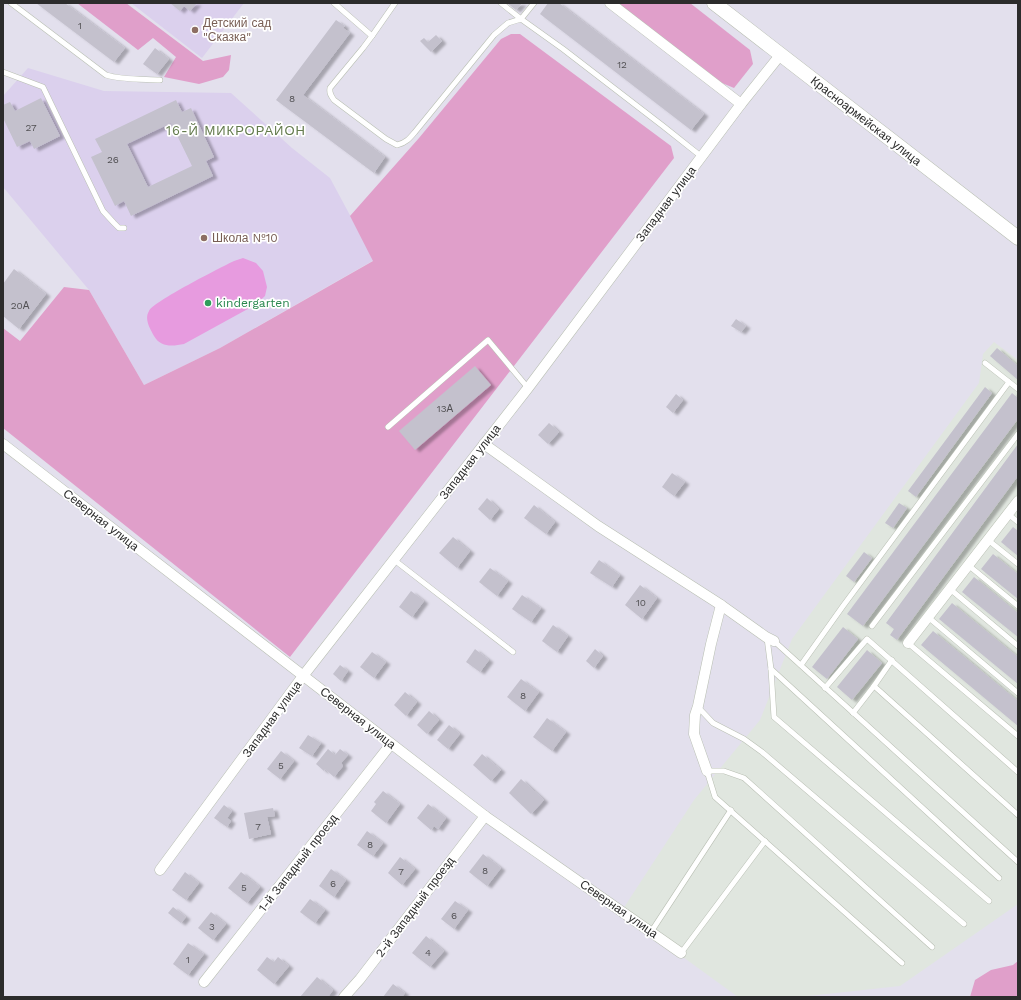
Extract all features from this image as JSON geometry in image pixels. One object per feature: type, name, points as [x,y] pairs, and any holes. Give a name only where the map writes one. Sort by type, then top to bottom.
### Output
[{"type":"main road","name":"Красноармейская улица","points":[[714,3],[1018,238]]},
{"type":"street","points":[[610,3],[741,104]]},
{"type":"street","name":"Западная улица","points":[[160,870],[303,676],[528,388],[780,54]]},
{"type":"street","name":"Северная улица","points":[[3,444],[485,816],[681,953]]},
{"type":"street","points":[[484,444],[598,526],[721,605],[770,639]]},
{"type":"street","points":[[908,643],[1018,501]]},
{"type":"street","points":[[707,771],[694,734],[695,715],[721,605]]},
{"type":"street","name":"1-й Западный проезд","points":[[204,982],[391,744]]},
{"type":"street","name":"2-й Западный проезд","points":[[344,997],[360,979],[485,816]]},
{"type":"lane","points":[[11,3],[106,75],[133,79],[160,80]]},
{"type":"lane","points":[[334,3],[372,36]]},
{"type":"lane","points":[[395,3],[372,36],[329,91],[334,100],[386,139],[398,145],[409,139],[494,35],[508,23],[521,19],[534,3]]},
{"type":"lane","points":[[501,3],[702,157]]},
{"type":"lane","points":[[3,72],[43,88],[103,211],[119,228],[124,228]]},
{"type":"lane","points":[[388,427],[488,340],[528,388]]},
{"type":"lane","points":[[985,363],[1018,389]]},
{"type":"lane","points":[[801,665],[1009,382]]},
{"type":"lane","points":[[872,626],[1018,434]]},
{"type":"lane","points":[[1008,514],[1018,522]]},
{"type":"lane","points":[[988,540],[1018,564]]},
{"type":"lane","points":[[393,559],[513,652]]},
{"type":"lane","points":[[968,565],[1018,606]]},
{"type":"lane","points":[[950,589],[1018,646]]},
{"type":"lane","points":[[928,617],[1018,693]]},
{"type":"lane","points":[[770,639],[801,665],[1018,862]]},
{"type":"lane","points":[[770,639],[774,717],[989,901]]},
{"type":"lane","points":[[825,688],[867,639],[1018,772]]},
{"type":"lane","points":[[908,643],[1018,736]]},
{"type":"lane","points":[[853,712],[874,686],[892,660]]},
{"type":"lane","points":[[771,669],[999,878]]},
{"type":"lane","points":[[874,686],[1018,815]]},
{"type":"lane","points":[[698,706],[713,723],[744,739],[762,752],[964,924]]},
{"type":"lane","points":[[902,963],[715,797],[707,771],[724,771],[744,778],[932,946]]},
{"type":"lane","points":[[651,932],[731,810]]},
{"type":"lane","points":[[681,953],[765,841]]},
{"type":"shaded area","points":[[77,3],[126,3],[203,61],[231,55],[229,70],[223,77],[199,84],[164,77],[176,57],[153,38],[138,50]]},
{"type":"shaded area","name":"Детский сад \"Сказка\"","points":[[131,3],[244,3],[202,58]]},
{"type":"shaded area","points":[[618,3],[690,3],[750,50],[753,64],[734,88],[722,83]]},
{"type":"shaded area","points":[[511,34],[520,34],[671,146],[674,158],[290,657],[3,428],[3,328],[20,341],[64,287],[89,290],[144,385],[220,348],[373,261],[350,216],[419,138],[501,39]]},
{"type":"shaded area","name":"Школа №10","points":[[28,68],[104,91],[231,93],[292,148],[330,178],[374,260],[220,348],[144,385],[89,290],[3,187],[3,96]]},
{"type":"shaded area","name":"kindergarten","points":[[243,258],[256,263],[263,271],[267,287],[265,296],[255,305],[184,344],[168,345],[160,343],[157,340],[147,321],[149,311],[154,306],[188,285],[234,261]]},
{"type":"shaded area","points":[[994,342],[1018,360],[1018,904],[900,986],[799,997],[738,997],[621,912],[694,800],[760,720],[792,639],[979,383],[983,354]]},
{"type":"shaded area","points":[[1018,961],[1018,997],[970,997],[975,980],[991,970],[1013,965]]},
{"type":"building","points":[[36,3],[65,3],[125,48],[114,62]]},
{"type":"building","points":[[170,3],[197,3],[190,11],[184,6],[180,11]]},
{"type":"building","points":[[507,3],[522,3],[516,10]]},
{"type":"building","points":[[548,3],[559,3],[704,114],[691,130],[540,14]]},
{"type":"building","points":[[336,20],[345,26],[343,28],[350,33],[303,95],[385,157],[374,173],[276,100]]},
{"type":"building","points":[[436,35],[442,41],[431,52],[420,41],[424,38],[428,42]]},
{"type":"building","points":[[155,48],[169,59],[157,74],[143,64]]},
{"type":"building","points":[[41,98],[60,136],[34,149],[30,141],[17,147],[3,118],[3,105],[10,102],[15,111]]},
{"type":"building","points":[[176,100],[182,112],[191,108],[214,157],[206,161],[213,176],[131,216],[124,201],[115,206],[91,157],[102,152],[95,139]],"holes":[[[171,123],[192,166],[148,187],[127,144]]]},
{"type":"building","points":[[14,269],[46,294],[19,329],[3,316],[3,284]]},
{"type":"building","points":[[736,319],[746,326],[741,332],[731,326]]},
{"type":"building","points":[[997,348],[1018,366],[1018,380],[990,356]]},
{"type":"building","points":[[475,366],[491,385],[415,450],[399,431]]},
{"type":"building","points":[[985,387],[992,393],[916,497],[908,491]]},
{"type":"building","points":[[1012,393],[1018,398],[1018,419],[863,626],[847,614]]},
{"type":"building","points":[[676,394],[683,400],[673,413],[666,407]]},
{"type":"building","points":[[549,423],[559,432],[548,444],[538,435]]},
{"type":"building","points":[[1018,444],[1018,476],[897,640],[890,635],[894,629],[886,623]]},
{"type":"building","points":[[672,473],[685,482],[674,496],[662,487]]},
{"type":"building","points":[[487,498],[499,509],[490,520],[478,509]]},
{"type":"building","points":[[899,503],[907,508],[893,528],[885,523]]},
{"type":"building","points":[[534,505],[555,522],[546,534],[524,518]]},
{"type":"building","points":[[1013,527],[1018,531],[1018,556],[1001,542]]},
{"type":"building","points":[[453,537],[470,551],[457,568],[439,553]]},
{"type":"building","points":[[864,552],[872,558],[854,582],[846,576]]},
{"type":"building","points":[[993,554],[1018,574],[1018,599],[981,569]]},
{"type":"building","points":[[599,560],[620,575],[612,587],[590,573]]},
{"type":"building","points":[[490,568],[508,581],[497,596],[479,582]]},
{"type":"building","points":[[974,577],[1018,613],[1018,637],[962,592]]},
{"type":"building","points":[[640,585],[657,598],[642,619],[625,605]]},
{"type":"building","points":[[411,591],[424,601],[412,617],[399,607]]},
{"type":"building","points":[[522,595],[541,608],[531,622],[512,609]]},
{"type":"building","points":[[952,603],[1018,657],[1018,684],[939,619]]},
{"type":"building","points":[[553,625],[568,636],[557,652],[542,641]]},
{"type":"building","points":[[843,627],[858,639],[827,679],[812,667]]},
{"type":"building","points":[[933,631],[1018,701],[1018,726],[921,645]]},
{"type":"building","points":[[475,649],[489,660],[480,672],[466,662]]},
{"type":"building","points":[[595,649],[603,656],[594,668],[586,661]]},
{"type":"building","points":[[867,650],[882,663],[852,700],[837,687]]},
{"type":"building","points":[[372,652],[386,662],[374,678],[360,667]]},
{"type":"building","points":[[340,665],[348,671],[341,681],[333,674]]},
{"type":"building","points":[[521,679],[539,692],[525,711],[507,697]]},
{"type":"building","points":[[405,692],[417,702],[406,716],[394,705]]},
{"type":"building","points":[[429,711],[439,720],[427,734],[417,725]]},
{"type":"building","points":[[547,718],[566,732],[552,751],[533,737]]},
{"type":"building","points":[[449,725],[460,734],[448,749],[437,740]]},
{"type":"building","points":[[308,735],[321,743],[312,756],[299,748]]},
{"type":"building","points":[[328,749],[335,755],[340,749],[348,755],[341,763],[343,766],[334,777],[325,769],[324,771],[316,764]]},
{"type":"building","points":[[281,751],[294,761],[280,779],[267,769]]},
{"type":"building","points":[[482,754],[501,770],[491,781],[473,765]]},
{"type":"building","points":[[521,779],[544,800],[531,814],[509,793]]},
{"type":"building","points":[[383,791],[400,804],[386,823],[371,811],[376,804],[374,802]]},
{"type":"building","points":[[428,804],[446,818],[438,829],[434,826],[431,830],[417,818]]},
{"type":"building","points":[[224,805],[232,811],[227,818],[231,821],[227,827],[214,818]]},
{"type":"building","points":[[273,808],[275,816],[267,817],[271,834],[249,839],[244,813]]},
{"type":"building","points":[[367,831],[383,843],[373,856],[357,845]]},
{"type":"building","points":[[483,854],[501,868],[487,886],[469,872]]},
{"type":"building","points":[[400,857],[415,869],[402,885],[388,873]]},
{"type":"building","points":[[331,869],[346,880],[334,897],[319,886]]},
{"type":"building","points":[[185,872],[199,883],[186,900],[172,890]]},
{"type":"building","points":[[241,872],[260,887],[247,903],[228,888]]},
{"type":"building","points":[[310,899],[325,910],[315,923],[300,912]]},
{"type":"building","points":[[455,901],[468,910],[454,929],[441,919]]},
{"type":"building","points":[[173,907],[186,917],[181,923],[168,913]]},
{"type":"building","points":[[211,912],[226,924],[213,940],[198,928]]},
{"type":"building","points":[[426,936],[444,951],[430,967],[412,953]]},
{"type":"building","points":[[188,943],[204,954],[188,975],[173,964]]},
{"type":"building","points":[[267,957],[274,962],[278,957],[289,966],[274,984],[257,970]]},
{"type":"building","points":[[317,977],[333,990],[328,997],[300,997]]},
{"type":"building","points":[[393,984],[405,993],[402,997],[383,997]]},
{"type":"place","name":"Детский сад \"Сказка\"","points":[[195,30]]},
{"type":"place","name":"Школа №10","points":[[204,238]]},
{"type":"place","name":"kindergarten","points":[[208,303]]},
{"type":"district","name":"16-Й МИКРОРАЙОН","points":[[236,130]]}]
